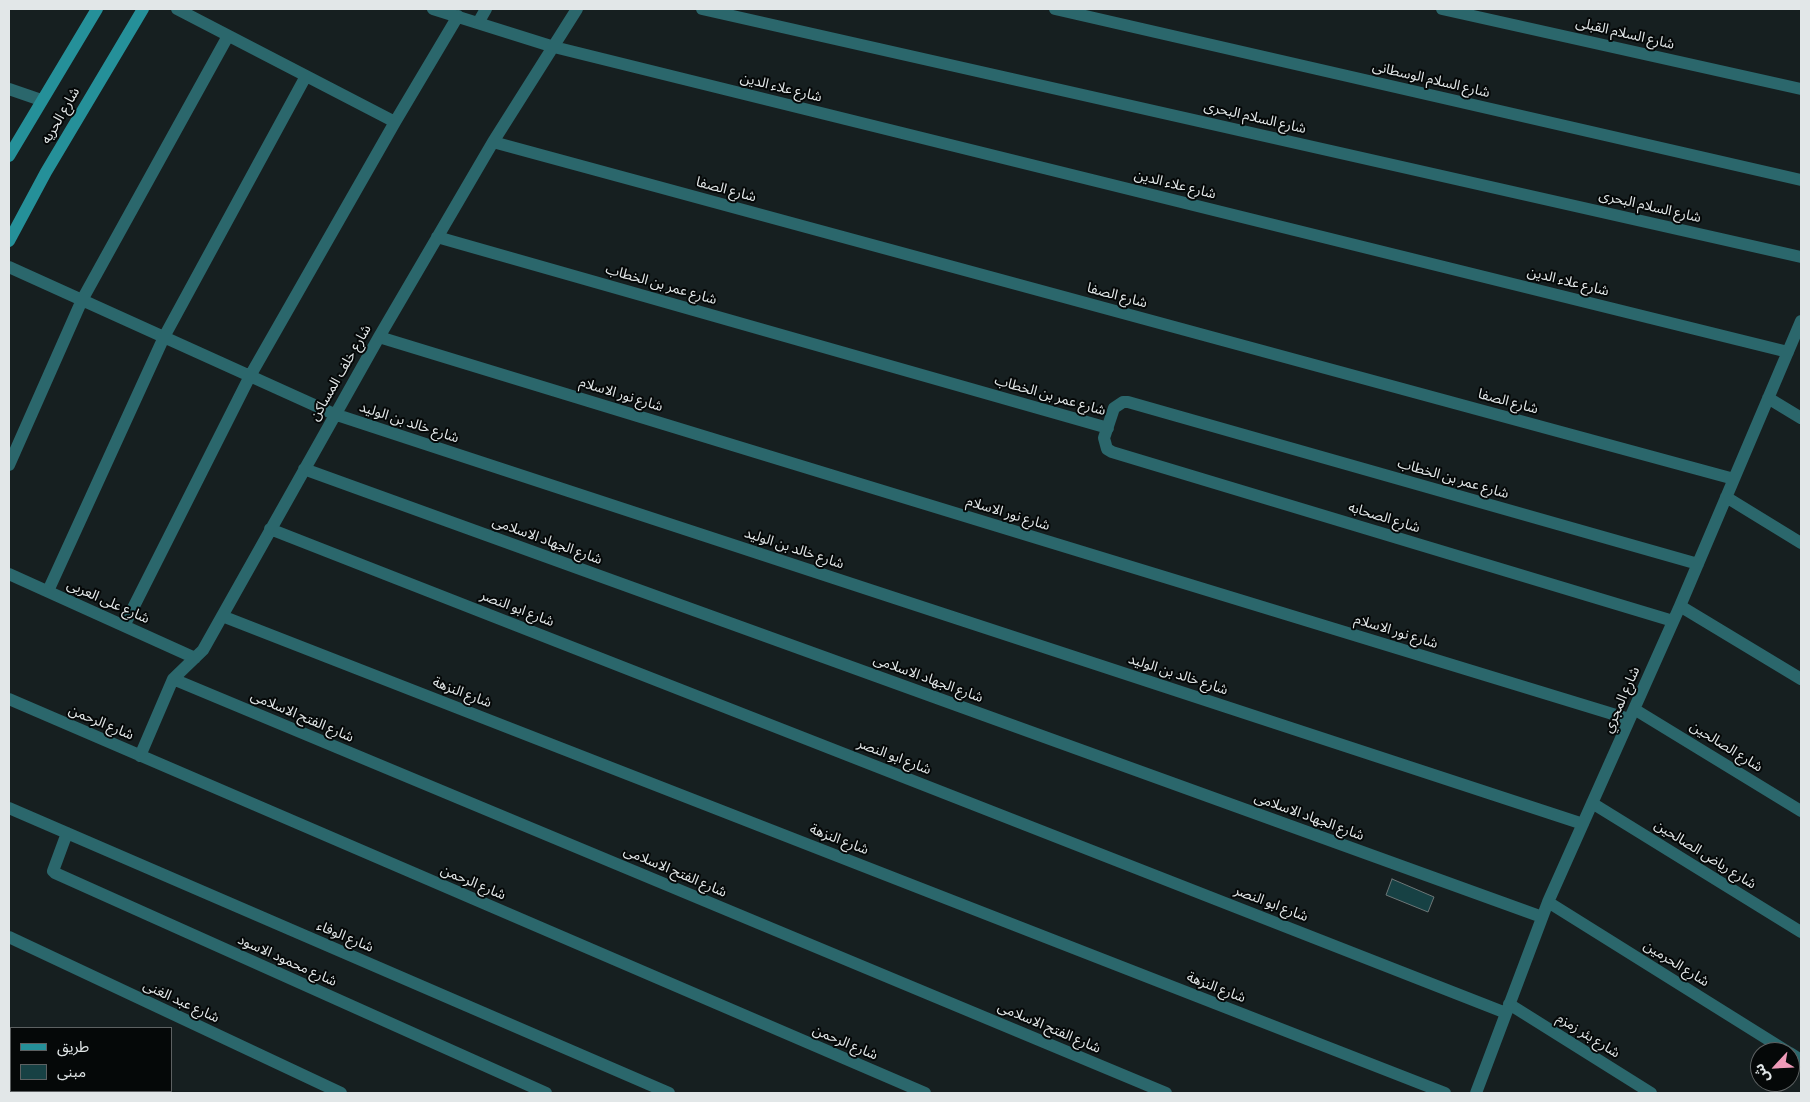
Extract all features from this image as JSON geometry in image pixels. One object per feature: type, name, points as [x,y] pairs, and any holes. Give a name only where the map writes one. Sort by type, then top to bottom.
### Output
[{"type":"main road","name":"شارع الحريه","points":[[9,156],[97,9]]},
{"type":"main road","name":"شارع الحريه","points":[[9,241],[46,172],[143,9]]},
{"type":"street","points":[[177,9],[395,122]]},
{"type":"street","name":"شارع علاء الدين","points":[[434,9],[554,47],[1788,352]]},
{"type":"street","points":[[478,23],[486,9]]},
{"type":"street","name":"شارع خلف المساكن","points":[[140,756],[175,675],[203,650],[334,414],[437,237],[493,142],[577,9]]},
{"type":"street","name":"شارع السلام البحرى","points":[[702,9],[1801,257]]},
{"type":"street","name":"شارع السلام الوسطانى","points":[[1055,9],[1801,180]]},
{"type":"street","name":"شارع السلام القبلى","points":[[1442,9],[1801,89]]},
{"type":"street","points":[[124,626],[250,376],[395,122],[458,16]]},
{"type":"street","points":[[9,465],[82,300],[228,36]]},
{"type":"street","points":[[48,591],[164,337],[306,76]]},
{"type":"street","points":[[9,89],[41,100]]},
{"type":"street","name":"شارع الصفا","points":[[493,142],[1734,479]]},
{"type":"street","name":"شارع عمر بن الخطاب","points":[[437,237],[1108,428],[1114,408],[1123,402],[1128,402],[1698,564]]},
{"type":"street","name":"شارع خالد بن الوليد","points":[[9,268],[334,414],[1583,824]]},
{"type":"street","name":"شارع المجري","points":[[1476,1093],[1548,902],[1680,606],[1801,320]]},
{"type":"street","name":"شارع نور الاسلام","points":[[379,337],[1632,714]]},
{"type":"street","points":[[1768,398],[1801,418]]},
{"type":"street","name":"شارع الصحابه","points":[[1108,428],[1104,438],[1107,449],[1112,452],[1673,621]]},
{"type":"street","name":"شارع الجهاد الاسلامى","points":[[304,469],[1542,917]]},
{"type":"street","points":[[1726,497],[1801,543]]},
{"type":"street","name":"شارع ابو النصر","points":[[270,529],[1508,1008]]},
{"type":"street","name":"شارع على العربى","points":[[9,574],[195,658]]},
{"type":"street","points":[[1680,606],[1801,679]]},
{"type":"street","name":"شارع النزهة","points":[[222,616],[1445,1093]]},
{"type":"street","name":"شارع الفتح الاسلامى","points":[[173,679],[1166,1093]]},
{"type":"street","name":"شارع الرحمن","points":[[9,699],[925,1093]]},
{"type":"street","name":"شارع الصالحين","points":[[1632,714],[1801,811]]},
{"type":"street","name":"شارع رياض الصالحين","points":[[1592,802],[1801,932]]},
{"type":"street","name":"شارع الوفاء","points":[[9,808],[669,1093]]},
{"type":"street","name":"شارع محمود الاسود","points":[[67,833],[53,871],[55,873],[546,1093]]},
{"type":"street","name":"شارع الحرمين","points":[[1548,902],[1773,1042]]},
{"type":"street","name":"شارع عبد الغنى","points":[[9,937],[341,1093]]},
{"type":"street","name":"شارع بئر زمزم","points":[[1508,1008],[1651,1093]]},
{"type":"building","points":[[1392,879],[1434,897],[1428,912],[1386,895]]}]
